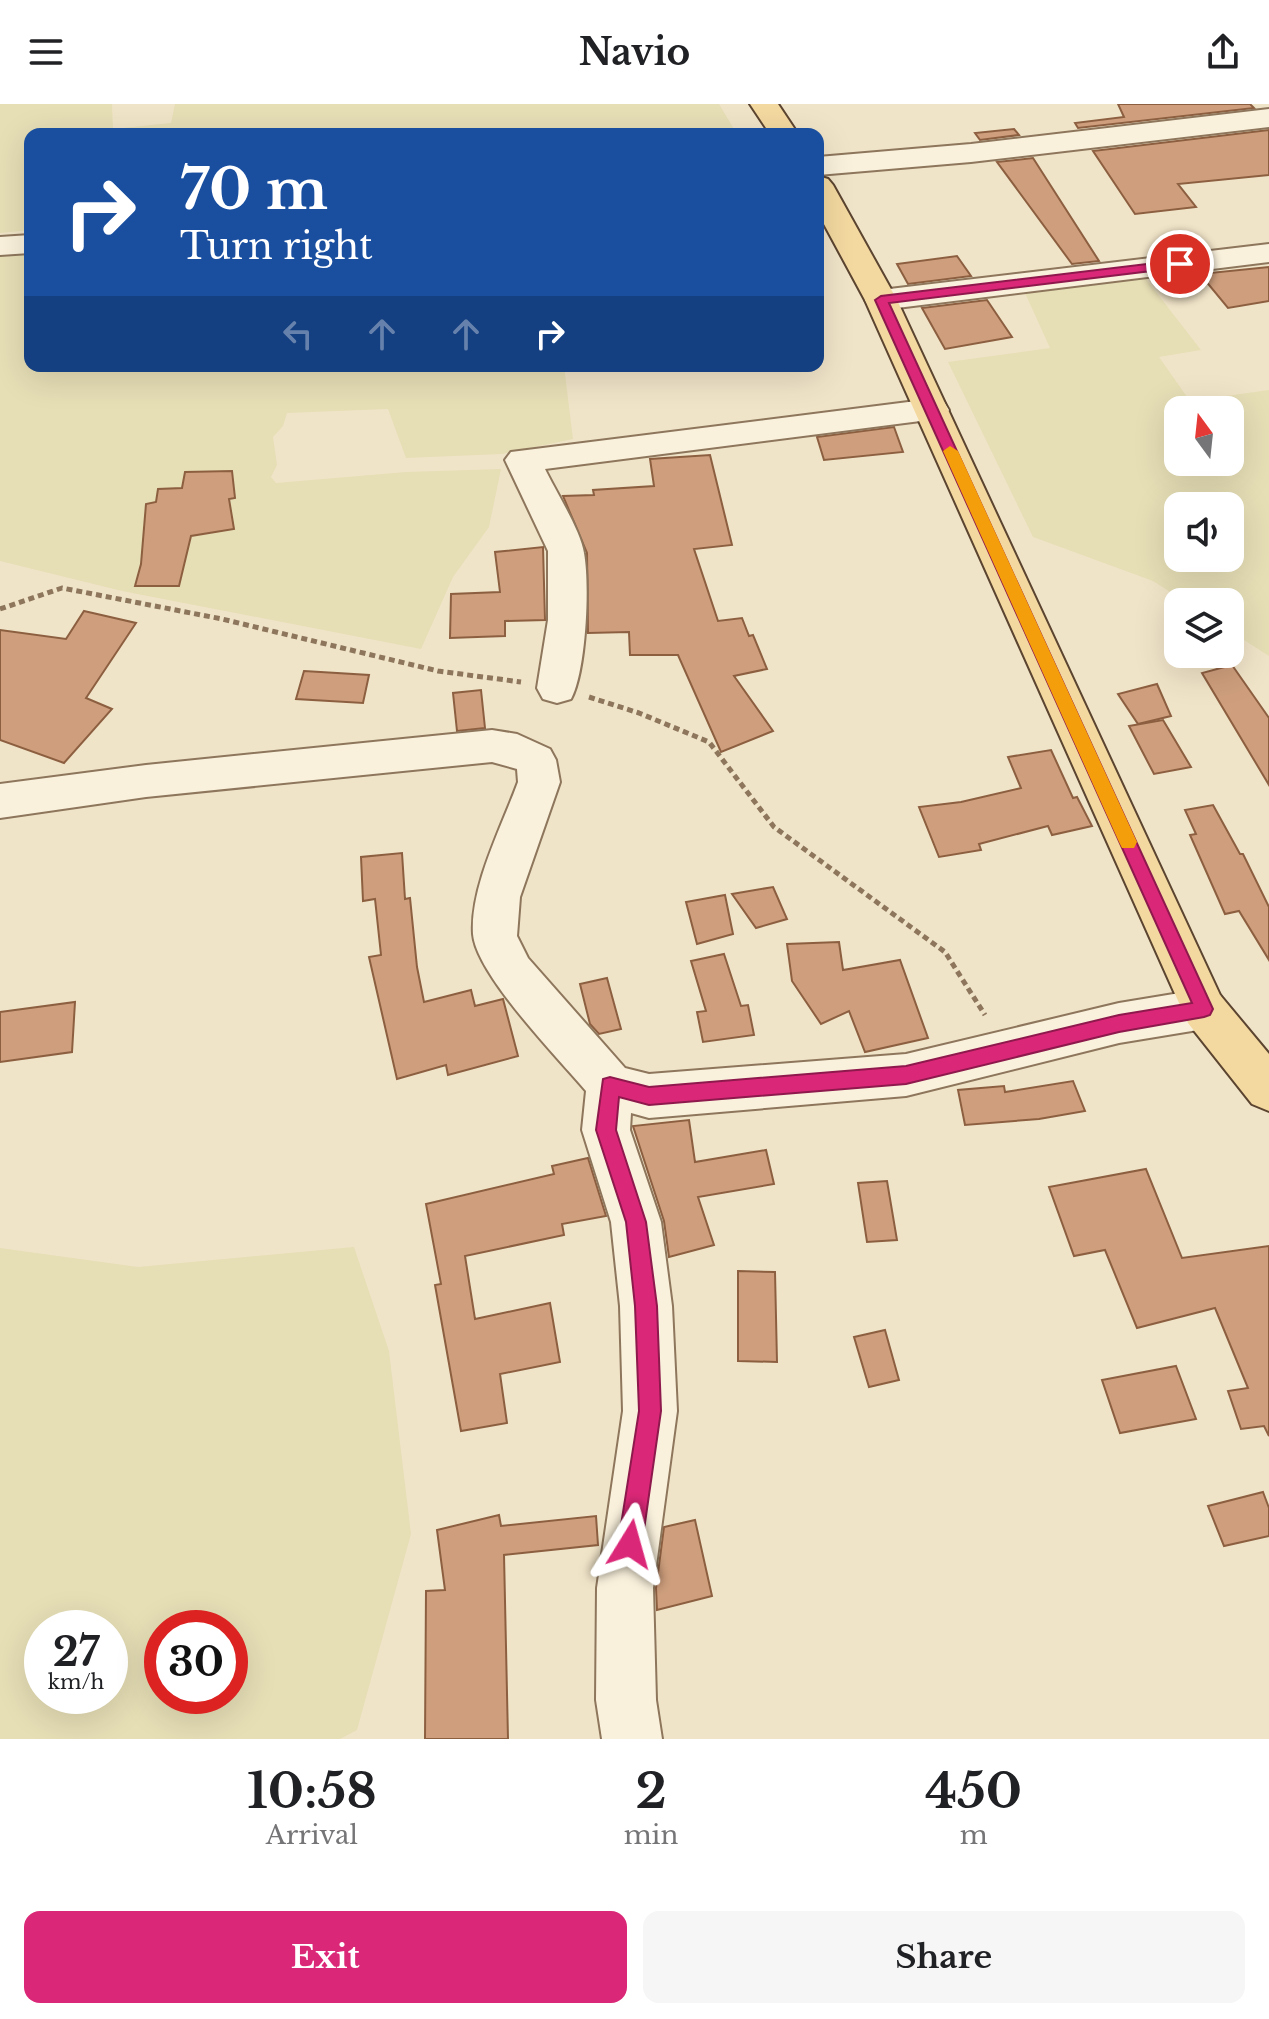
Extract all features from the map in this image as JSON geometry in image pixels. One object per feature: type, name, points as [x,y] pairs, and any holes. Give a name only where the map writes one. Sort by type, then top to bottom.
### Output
[{"type":"main road","points":[[764,104],[780,128]]},
{"type":"main road","points":[[824,196],[881,300],[1204,1009],[1269,1089]]},
{"type":"street","points":[[824,165],[971,153],[1269,118]]},
{"type":"street","points":[[0,246],[24,244]]},
{"type":"street","points":[[881,300],[1269,253]]},
{"type":"street","points":[[557,688],[567,620],[566,551],[523,460],[932,410]]},
{"type":"street","points":[[0,801],[146,781],[492,746],[517,750],[536,760],[539,782],[498,897],[495,936],[512,972],[610,1085],[649,1096],[891,1077],[1119,1023],[1204,1009]]},
{"type":"street","points":[[610,1085],[606,1130],[636,1222],[646,1306],[650,1411],[625,1588],[626,1700],[632,1739]]},
{"type":"path","points":[[0,609],[62,588],[222,619],[438,671],[557,688],[639,713],[709,742],[774,827],[945,952],[1007,1050]]},
{"type":"shaded area","points":[[0,104],[112,104],[113,128],[24,128],[24,231],[0,233]]},
{"type":"shaded area","points":[[175,104],[719,104],[733,128],[123,128],[171,123]]},
{"type":"shaded area","points":[[24,254],[24,372],[565,372],[573,439],[502,454],[406,458],[388,409],[287,413],[283,426],[273,437],[277,465],[271,477],[276,483],[406,472],[501,469],[489,527],[453,577],[421,649],[122,591],[0,561],[0,256]]},
{"type":"shaded area","points":[[1146,279],[1201,350],[1159,357],[1186,396],[1164,396],[1164,476],[1244,476],[1244,396],[1226,396],[1269,390],[1269,656],[1244,640],[1244,588],[1164,588],[1153,581],[1033,537],[948,362],[1050,348],[1025,293]]},
{"type":"shaded area","points":[[354,1247],[389,1351],[411,1534],[357,1730],[340,1739],[0,1739],[0,1248],[138,1267]]},
{"type":"building","points":[[1118,104],[1250,104],[1254,108],[1078,128],[1075,123],[1124,117]]},
{"type":"building","points":[[1014,129],[1019,135],[980,140],[975,133]]},
{"type":"building","points":[[1269,130],[1269,175],[1178,184],[1196,207],[1135,214],[1093,151]]},
{"type":"building","points":[[1033,158],[1099,261],[1072,264],[997,162]]},
{"type":"building","points":[[957,256],[971,276],[908,284],[897,264]]},
{"type":"building","points":[[1269,267],[1269,301],[1228,308],[1200,274]]},
{"type":"building","points":[[987,300],[1012,337],[945,349],[922,308]]},
{"type":"building","points":[[894,427],[903,452],[824,460],[817,437]]},
{"type":"building","points":[[710,455],[732,545],[694,549],[718,621],[742,618],[749,636],[753,635],[767,669],[734,676],[773,731],[721,752],[678,655],[630,655],[629,632],[588,633],[587,553],[563,496],[594,495],[593,490],[654,486],[650,459]]},
{"type":"building","points":[[232,471],[235,498],[229,499],[234,529],[191,536],[179,586],[135,586],[141,564],[146,504],[156,502],[158,489],[182,488],[185,472]]},
{"type":"building","points":[[543,547],[545,620],[505,621],[505,636],[450,638],[451,594],[500,592],[495,552]]},
{"type":"building","points":[[84,611],[136,623],[86,698],[112,709],[64,763],[0,740],[0,630],[66,639]]},
{"type":"building","points":[[1234,668],[1269,718],[1269,785],[1202,673]]},
{"type":"building","points":[[304,671],[369,675],[363,703],[296,699]]},
{"type":"building","points":[[1157,684],[1171,716],[1138,724],[1118,694]]},
{"type":"building","points":[[481,690],[485,728],[457,731],[453,693]]},
{"type":"building","points":[[1163,720],[1191,767],[1154,774],[1129,726]]},
{"type":"building","points":[[1051,750],[1073,798],[1077,797],[1092,826],[1052,835],[1048,826],[979,844],[981,850],[939,857],[919,807],[961,802],[1021,788],[1008,757]]},
{"type":"building","points":[[1213,805],[1240,854],[1243,854],[1269,907],[1269,960],[1239,911],[1225,914],[1190,835],[1196,834],[1185,810]]},
{"type":"building","points":[[402,853],[405,899],[410,898],[424,1002],[471,990],[475,1006],[503,999],[518,1056],[448,1075],[446,1065],[397,1079],[369,957],[381,955],[375,899],[363,901],[361,857]]},
{"type":"building","points":[[773,887],[787,919],[756,928],[732,894]]},
{"type":"building","points":[[725,895],[733,934],[697,944],[686,902]]},
{"type":"building","points":[[839,942],[843,970],[900,960],[928,1038],[865,1052],[849,1011],[821,1024],[792,981],[787,944]]},
{"type":"building","points":[[724,954],[741,1006],[748,1005],[754,1035],[703,1042],[697,1012],[706,1011],[691,961]]},
{"type":"building","points":[[607,978],[621,1029],[599,1034],[590,1024],[580,984]]},
{"type":"building","points":[[75,1002],[72,1052],[0,1062],[0,1012]]},
{"type":"building","points":[[1073,1081],[1085,1111],[1039,1119],[965,1125],[958,1090],[1004,1086],[1005,1092]]},
{"type":"building","points":[[689,1120],[695,1162],[766,1150],[774,1184],[698,1197],[714,1245],[669,1257],[664,1221],[633,1126]]},
{"type":"building","points":[[588,1158],[606,1216],[562,1224],[564,1235],[465,1256],[475,1319],[550,1303],[560,1362],[500,1374],[507,1423],[461,1431],[435,1285],[441,1284],[426,1204],[554,1174],[552,1166]]},
{"type":"building","points":[[1146,1169],[1182,1258],[1269,1246],[1269,1436],[1264,1426],[1241,1429],[1228,1391],[1248,1388],[1215,1308],[1137,1328],[1105,1250],[1074,1256],[1049,1187]]},
{"type":"building","points":[[887,1181],[897,1240],[867,1242],[858,1183]]},
{"type":"building","points":[[738,1271],[775,1272],[777,1362],[738,1361]]},
{"type":"building","points":[[885,1330],[899,1380],[869,1387],[854,1337]]},
{"type":"building","points":[[1176,1366],[1196,1419],[1120,1433],[1102,1380]]},
{"type":"building","points":[[1263,1492],[1269,1508],[1269,1536],[1224,1546],[1208,1506]]},
{"type":"building","points":[[499,1515],[501,1526],[596,1516],[598,1545],[504,1555],[508,1739],[425,1739],[426,1591],[445,1590],[437,1530]]},
{"type":"building","points":[[695,1520],[712,1596],[657,1610],[656,1588],[664,1527]]},
{"type":"slow traffic","points":[[950,451],[1128,842]]},
{"type":"route","points":[[630,1544],[650,1411],[646,1306],[636,1222],[606,1130],[610,1085],[649,1096],[906,1075],[1119,1023],[1204,1009],[881,300],[1180,264]]}]
